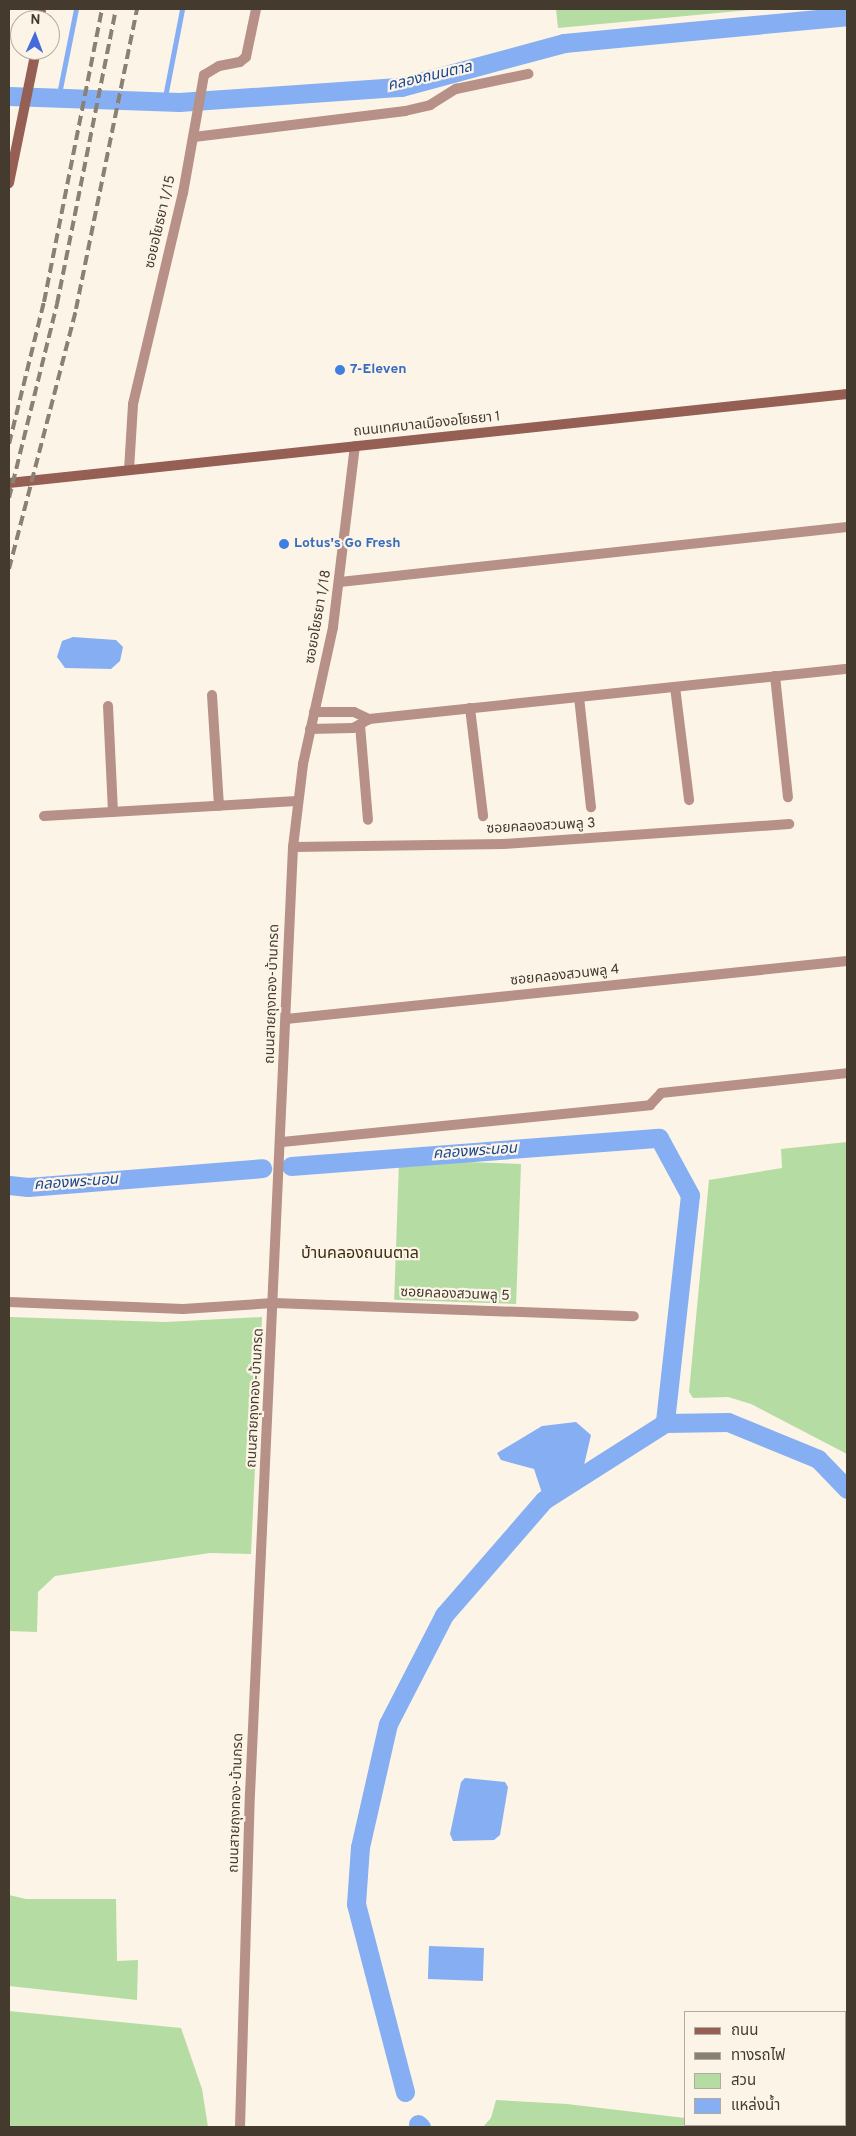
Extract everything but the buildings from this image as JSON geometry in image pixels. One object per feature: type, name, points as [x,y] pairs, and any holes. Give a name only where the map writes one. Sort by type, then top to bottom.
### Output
[{"type":"main road","points":[[9,183],[22,129],[34,60]]},
{"type":"main road","name":"ถนนเทศบาลเมืองอโยธยา 1","points":[[9,483],[847,394]]},
{"type":"street","name":"ซอยอโยธยา 1/15","points":[[129,470],[133,404],[194,137],[204,75],[219,66],[240,62],[246,58],[256,9]]},
{"type":"street","points":[[194,137],[405,111],[430,105],[456,89],[528,74]]},
{"type":"street","name":"ซอยอโยธยา 1/18","points":[[323,674],[340,582],[355,446]]},
{"type":"street","points":[[340,582],[847,527]]},
{"type":"street","points":[[310,729],[348,728],[365,722],[470,708],[847,669]]},
{"type":"street","name":"ถนนสายถุงทอง-บ้านกรด","points":[[240,2127],[250,1794],[282,1142],[293,847],[298,801],[310,729],[323,674]]},
{"type":"street","points":[[774,676],[788,797]]},
{"type":"street","points":[[675,687],[688,800]]},
{"type":"street","points":[[212,695],[219,806]]},
{"type":"street","points":[[579,697],[591,807]]},
{"type":"street","points":[[108,706],[113,812]]},
{"type":"street","points":[[470,708],[483,816]]},
{"type":"street","points":[[314,712],[354,712],[365,722],[368,820]]},
{"type":"street","points":[[44,816],[298,801]]},
{"type":"street","name":"ซอยคลองสวนพลู 3","points":[[293,847],[504,844],[789,824]]},
{"type":"street","name":"ซอยคลองสวนพลู 4","points":[[286,1019],[847,961]]},
{"type":"street","points":[[282,1142],[650,1105],[661,1094],[847,1073]]},
{"type":"street","name":"ซอยคลองสวนพลู 5","points":[[9,1302],[183,1309],[274,1303],[634,1316]]},
{"type":"green space","points":[[556,9],[760,9],[558,28]]},
{"type":"green space","points":[[847,1142],[847,1454],[751,1404],[728,1397],[693,1398],[689,1392],[709,1180],[782,1168],[781,1149]]},
{"type":"green space","points":[[399,1160],[521,1164],[516,1304],[394,1300]]},
{"type":"green space","points":[[9,1317],[165,1322],[262,1317],[251,1554],[210,1553],[55,1576],[38,1592],[37,1632],[9,1631]]},
{"type":"green space","points":[[9,1895],[26,1899],[116,1899],[117,1961],[138,1960],[137,2000],[9,1986]]},
{"type":"green space","points":[[9,2011],[181,2028],[202,2089],[208,2127],[9,2127]]},
{"type":"green space","points":[[496,2100],[567,2104],[684,2118],[684,2126],[762,2127],[483,2127],[491,2118]]},
{"type":"water","points":[[73,637],[116,640],[123,647],[120,661],[111,669],[65,668],[57,657],[62,641]]},
{"type":"water","points":[[576,1422],[591,1435],[579,1487],[554,1500],[543,1496],[534,1469],[501,1460],[497,1453],[542,1426]]},
{"type":"water","points":[[465,1778],[505,1782],[508,1787],[500,1835],[494,1840],[453,1841],[450,1834],[461,1782]]},
{"type":"water","points":[[429,1946],[484,1948],[483,1981],[428,1979]]},
{"type":"waterway","points":[[58,99],[76,9]]},
{"type":"waterway","points":[[164,102],[182,9]]},
{"type":"waterway","name":"คลองถนนตาล","points":[[9,96],[179,102],[401,87],[564,43],[847,16]]},
{"type":"waterway","name":"คลองพระนอน","points":[[291,1166],[659,1138],[690,1195],[665,1423]]},
{"type":"waterway","name":"คลองพระนอน","points":[[9,1185],[28,1187],[262,1168]]},
{"type":"waterway","points":[[405,2092],[356,1904],[360,1847],[388,1724],[444,1615],[544,1500],[665,1423],[728,1422],[818,1459],[847,1489]]},
{"type":"waterway","points":[[418,2124],[421,2127]]},
{"type":"railway","points":[[9,444],[44,302],[102,9]]},
{"type":"railway","points":[[9,498],[57,304],[116,9]]},
{"type":"railway","points":[[9,569],[76,309],[137,9]]},
{"type":"place","name":"7-Eleven","points":[[340,370]]},
{"type":"place","name":"Lotus's Go Fresh","points":[[284,544]]},
{"type":"district","name":"บ้านคลองถนนตาล","points":[[360,1254]]}]
